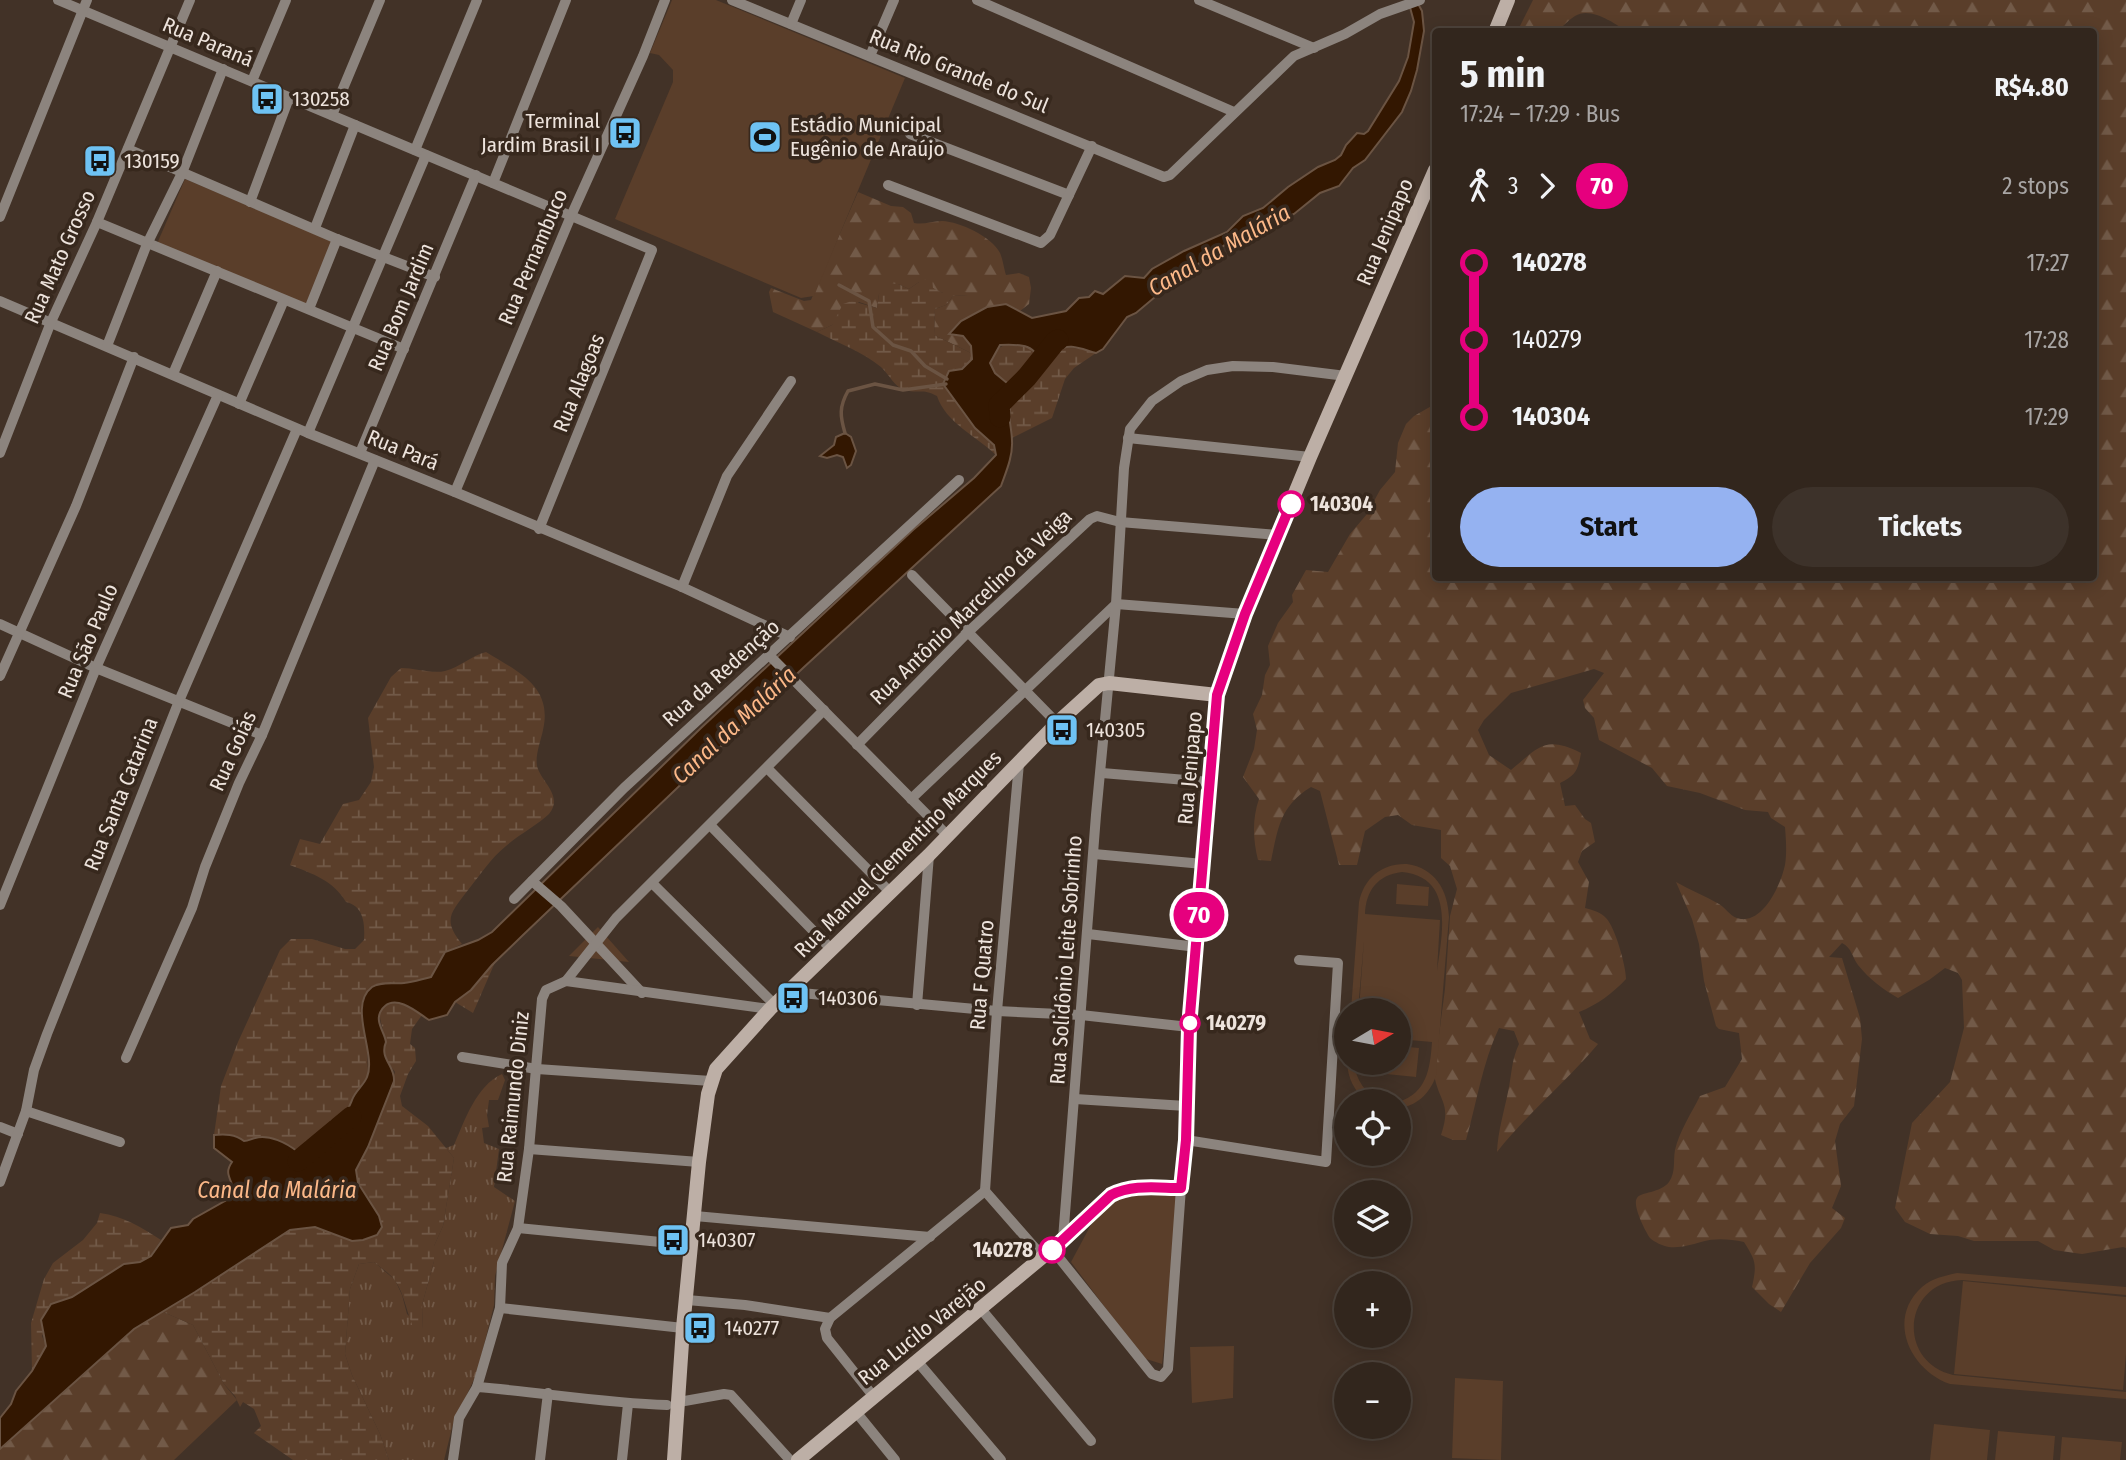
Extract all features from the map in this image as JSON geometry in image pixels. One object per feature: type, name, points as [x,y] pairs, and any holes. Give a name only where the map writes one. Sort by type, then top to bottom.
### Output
[{"type":"street","name":"Rua Paraná","points":[[58,0],[653,251]]},
{"type":"street","points":[[0,217],[87,0]]},
{"type":"street","name":"Rua Mato Grosso","points":[[0,453],[51,322],[97,222],[190,0]]},
{"type":"street","points":[[252,81],[286,0]]},
{"type":"street","points":[[332,115],[380,0]]},
{"type":"street","points":[[415,150],[477,0]]},
{"type":"street","points":[[493,183],[566,0]]},
{"type":"street","name":"Rua Pernambuco","points":[[455,492],[665,0]]},
{"type":"street","name":"Rua Rio Grande do Sul","points":[[732,0],[1162,177],[1170,175],[1234,112]]},
{"type":"street","points":[[791,24],[801,0]]},
{"type":"street","points":[[870,55],[894,0]]},
{"type":"street","points":[[978,0],[1234,112],[1294,57],[1345,34],[1380,14],[1420,0]]},
{"type":"street","points":[[1199,0],[1314,48]]},
{"type":"street","points":[[1497,28],[1508,0]]},
{"type":"street","points":[[107,346],[147,244],[182,173],[223,69]]},
{"type":"street","points":[[250,202],[289,97]]},
{"type":"street","points":[[315,228],[355,125]]},
{"type":"street","points":[[910,134],[1069,195]]},
{"type":"street","points":[[888,185],[1037,243],[1046,240],[1092,146]]},
{"type":"street","points":[[128,149],[337,239],[435,277]]},
{"type":"street","points":[[308,433],[426,155]]},
{"type":"street","name":"Rua Bom Jardim","points":[[360,453],[476,175]]},
{"type":"street","name":"Rua Jenipapo","points":[[1053,1249],[1152,1374],[1161,1377],[1168,1369],[1186,1140],[1189,1027],[1217,695],[1245,614],[1310,457],[1432,177]]},
{"type":"street","points":[[97,222],[404,349]]},
{"type":"street","points":[[309,309],[337,239]]},
{"type":"street","name":"Rua Alagoas","points":[[539,529],[653,251]]},
{"type":"street","points":[[173,374],[217,271]]},
{"type":"street","points":[[239,404],[284,300]]},
{"type":"street","name":"Rua Pará","points":[[0,301],[297,429],[682,587],[790,637]]},
{"type":"street","points":[[0,676],[76,506],[134,357]]},
{"type":"street","points":[[1310,457],[1129,433],[1152,401],[1181,381],[1207,370],[1233,366],[1273,367],[1346,376]]},
{"type":"street","points":[[682,587],[727,476],[791,381]]},
{"type":"street","name":"Rua São Paulo","points":[[0,905],[96,668],[218,394]]},
{"type":"street","name":"Rua Santa Catarina","points":[[0,1182],[26,1111],[34,1070],[47,1034],[179,701],[297,429]]},
{"type":"street","name":"Rua Solidônio Leite Sobrinho","points":[[1053,1249],[1075,1099],[1129,433]]},
{"type":"street","name":"Rua Goiás","points":[[126,1058],[192,908],[224,820],[375,460]]},
{"type":"street","name":"Rua da Redenção","points":[[514,899],[534,883],[624,789],[959,480]]},
{"type":"street","name":"Rua Antônio Marcelino da Veiga","points":[[857,745],[967,633],[1083,523],[1097,516],[1120,522],[1278,536]]},
{"type":"street","points":[[912,575],[1057,723]]},
{"type":"street","points":[[911,799],[1116,604],[1245,614]]},
{"type":"street","points":[[0,624],[96,668],[261,735]]},
{"type":"street","points":[[770,656],[947,835]]},
{"type":"street","points":[[1109,683],[1217,695]]},
{"type":"street","name":"Rua Manuel Clementino Marques","points":[[674,1460],[673,1403],[687,1300],[699,1163],[711,1081],[719,1065],[772,1007],[929,856],[1057,723],[1099,685],[1109,683]]},
{"type":"street","name":"Rua Raimundo Diniz","points":[[453,1460],[459,1418],[477,1387],[500,1308],[501,1268],[518,1227],[529,1149],[544,994],[547,988],[566,981],[595,943],[652,883],[824,710]]},
{"type":"street","name":"Rua F Quatro","points":[[985,1191],[997,1011],[1020,763]]},
{"type":"street","points":[[767,768],[891,893]]},
{"type":"street","points":[[1102,773],[1210,782]]},
{"type":"street","points":[[711,826],[831,949]]},
{"type":"street","points":[[1094,854],[1203,864]]},
{"type":"street","points":[[917,1005],[929,856]]},
{"type":"street","points":[[534,883],[561,906],[642,993]]},
{"type":"street","points":[[652,883],[772,1007]]},
{"type":"street","points":[[1088,934],[1197,947]]},
{"type":"street","points":[[1186,1140],[1326,1162],[1338,963],[1299,960]]},
{"type":"street","points":[[566,981],[642,993],[772,1007]]},
{"type":"street","points":[[790,992],[917,1005],[1081,1015],[1189,1027]]},
{"type":"street","points":[[462,1057],[537,1069],[711,1081]]},
{"type":"street","points":[[1075,1099],[1186,1106]]},
{"type":"street","points":[[26,1111],[120,1142]]},
{"type":"street","points":[[0,1127],[18,1133]]},
{"type":"street","points":[[529,1149],[699,1163]]},
{"type":"street","name":"Rua Lucilo Varejão","points":[[797,1460],[1053,1249],[1111,1195],[1134,1188],[1181,1188]]},
{"type":"street","points":[[874,1397],[827,1338],[825,1329],[830,1318],[985,1191],[1053,1249]]},
{"type":"street","points":[[695,1216],[930,1237]]},
{"type":"street","points":[[518,1227],[691,1245]]},
{"type":"street","points":[[687,1300],[745,1305],[830,1318]]},
{"type":"street","points":[[500,1308],[683,1328]]},
{"type":"street","points":[[981,1309],[1091,1441]]},
{"type":"street","points":[[917,1361],[1001,1460]]},
{"type":"street","points":[[477,1387],[628,1404],[673,1403],[731,1395],[790,1460]]},
{"type":"street","points":[[540,1460],[548,1393]]},
{"type":"street","points":[[622,1460],[628,1404]]},
{"type":"street","points":[[856,1412],[895,1460]]},
{"type":"green space","name":"Estádio Municipal Eugênio de Araújo","points":[[672,0],[716,0],[905,78],[814,296],[801,298],[615,219],[673,82],[673,70],[659,55],[650,53]]},
{"type":"green space","points":[[1533,0],[2126,0],[2126,1248],[2082,1254],[2054,1250],[2038,1241],[1974,1241],[1958,1236],[1930,1234],[1905,1222],[1895,1208],[1912,1123],[1950,1082],[1964,1028],[1962,980],[1958,973],[1945,968],[1898,998],[1867,975],[1848,947],[1842,943],[1829,957],[1842,958],[1860,1018],[1862,1039],[1854,1106],[1840,1124],[1835,1141],[1841,1186],[1832,1208],[1845,1218],[1841,1228],[1810,1263],[1781,1312],[1752,1287],[1754,1263],[1744,1242],[1717,1239],[1669,1247],[1650,1238],[1638,1212],[1637,1198],[1669,1182],[1677,1143],[1700,1096],[1725,1087],[1742,1059],[1739,1033],[1716,1026],[1704,981],[1699,944],[1692,919],[1676,882],[1719,904],[1738,918],[1757,915],[1770,900],[1783,873],[1786,855],[1785,827],[1771,818],[1768,812],[1745,810],[1700,793],[1667,786],[1652,768],[1599,740],[1594,718],[1585,708],[1583,700],[1604,673],[1594,669],[1511,693],[1484,720],[1478,730],[1489,755],[1511,770],[1536,750],[1550,744],[1581,753],[1575,771],[1560,783],[1565,806],[1575,805],[1591,823],[1595,842],[1582,851],[1578,862],[1589,882],[1585,908],[1602,914],[1609,923],[1619,947],[1626,979],[1604,998],[1579,1012],[1590,1039],[1598,1044],[1497,1152],[1513,1062],[1519,1044],[1514,1031],[1499,1028],[1484,1069],[1466,1140],[1453,1140],[1441,1135],[1445,1109],[1434,1074],[1445,989],[1450,916],[1457,889],[1450,866],[1441,858],[1441,830],[1412,825],[1398,815],[1385,817],[1365,831],[1357,865],[1339,865],[1320,791],[1311,787],[1293,802],[1282,819],[1271,861],[1258,860],[1254,830],[1259,799],[1243,777],[1254,749],[1257,730],[1253,714],[1262,695],[1265,675],[1270,665],[1268,646],[1278,623],[1293,602],[1292,595],[1306,570],[1328,572],[1350,534],[1395,472],[1398,443],[1406,424],[1432,406],[1432,581],[2097,581],[2097,28],[1622,28],[1595,14],[1581,13],[1561,28],[1519,28]]},
{"type":"green space","points":[[185,179],[332,241],[306,310],[156,246]]},
{"type":"green space","points":[[858,192],[891,206],[903,207],[911,213],[914,223],[949,222],[966,227],[990,241],[1000,253],[1006,275],[1019,273],[1029,277],[1029,304],[1020,311],[1006,305],[996,305],[961,323],[950,334],[963,336],[971,346],[971,353],[934,335],[935,309],[946,305],[953,296],[968,295],[943,293],[919,282],[909,289],[898,284],[879,294],[877,308],[859,302],[832,325],[817,332],[773,312],[769,292],[771,288],[804,301],[811,300]]},
{"type":"green space","points":[[932,277],[933,288],[943,293],[955,286],[970,295],[953,296],[946,305],[935,309],[934,335],[971,353],[972,359],[943,384],[975,428],[994,445],[996,455],[954,422],[941,406],[937,396],[901,388],[874,362],[817,332],[832,325],[843,304],[852,301],[877,308],[879,294],[885,283],[898,284],[909,289]]},
{"type":"green space","points":[[1013,344],[1035,351],[1041,367],[1066,348],[1096,353],[1074,368],[1065,379],[1052,418],[1012,438],[1009,408],[1012,400],[1007,383],[995,373],[990,363],[998,349]]},
{"type":"green space","points":[[486,652],[521,674],[538,691],[543,702],[545,715],[537,752],[537,766],[553,795],[553,807],[545,818],[495,856],[457,905],[451,922],[462,944],[445,952],[431,977],[404,983],[378,984],[362,1017],[367,1044],[368,1076],[352,1098],[349,1110],[332,1128],[328,1142],[312,1144],[298,1152],[272,1138],[260,1137],[243,1141],[226,1134],[214,1135],[221,1086],[280,950],[291,939],[312,939],[345,949],[355,949],[364,940],[363,922],[357,907],[346,902],[329,883],[290,865],[300,839],[320,844],[343,804],[359,800],[371,782],[374,767],[368,718],[391,677],[401,668],[445,671]]},
{"type":"green space","points":[[1390,866],[1417,866],[1432,875],[1443,889],[1449,917],[1436,1076],[1430,1089],[1411,1105],[1411,1096],[1421,1086],[1428,1070],[1432,1042],[1411,1040],[1411,998],[1360,998],[1364,940],[1359,998],[1352,998],[1361,893],[1370,879]],"holes":[[[1402,872],[1419,876],[1431,884],[1441,909],[1437,971],[1440,920],[1365,914],[1371,891],[1386,877]]]},
{"type":"green space","points":[[1397,884],[1429,887],[1428,906],[1396,904]]},
{"type":"green space","points":[[598,927],[629,962],[569,956]]},
{"type":"green space","points":[[496,960],[473,1013],[455,1002],[471,990]]},
{"type":"green space","points":[[396,1002],[413,1008],[422,1015],[412,1029],[410,1044],[415,1048],[416,1061],[400,1096],[402,1106],[428,1126],[454,1158],[443,1226],[434,1246],[434,1261],[422,1305],[423,1330],[415,1331],[402,1293],[391,1276],[374,1262],[359,1264],[350,1289],[345,1354],[389,1460],[293,1460],[254,1433],[261,1426],[254,1409],[243,1402],[240,1407],[235,1396],[224,1384],[193,1325],[161,1311],[290,1230],[315,1227],[352,1241],[364,1195],[356,1170],[395,1072],[385,1055],[380,1012],[389,1003]]},
{"type":"green space","points":[[1411,1047],[1419,1048],[1416,1077],[1396,1075],[1411,1075]]},
{"type":"green space","points":[[502,1074],[505,1080],[498,1100],[489,1100],[489,1127],[482,1128],[484,1143],[499,1149],[494,1187],[515,1201],[495,1276],[494,1305],[477,1373],[453,1424],[444,1460],[389,1460],[345,1354],[350,1289],[359,1264],[374,1262],[395,1280],[407,1314],[423,1329],[422,1305],[434,1261],[434,1246],[443,1226],[454,1158],[446,1148],[454,1145],[478,1095],[493,1079]]},
{"type":"green space","points":[[1349,1075],[1357,1075],[1365,1089],[1356,1089]]},
{"type":"green space","points":[[1183,1191],[1162,1364],[1143,1358],[1071,1262],[1108,1193]]},
{"type":"green space","points":[[100,1213],[124,1219],[161,1240],[151,1255],[140,1262],[124,1264],[72,1297],[60,1300],[42,1336],[46,1346],[32,1371],[31,1323],[44,1279],[53,1263],[83,1240],[97,1223]]},
{"type":"green space","points":[[1957,1273],[2126,1287],[2126,1295],[1962,1280],[1942,1284],[1928,1294],[1918,1307],[1914,1323],[1915,1339],[1922,1355],[1935,1367],[1953,1375],[2126,1392],[2126,1399],[1950,1384],[1936,1377],[1914,1356],[1907,1342],[1904,1328],[1906,1314],[1911,1300],[1922,1287],[1938,1278]]},
{"type":"green space","points":[[1963,1281],[2126,1297],[2123,1390],[1954,1374]]},
{"type":"green space","points":[[161,1311],[193,1325],[224,1384],[237,1400],[174,1460],[0,1460],[0,1449],[134,1329]]},
{"type":"green space","points":[[1234,1346],[1233,1398],[1192,1403],[1190,1347]]},
{"type":"green space","points":[[1455,1378],[1503,1381],[1501,1460],[1452,1458]]},
{"type":"green space","points":[[1934,1424],[1990,1430],[1987,1460],[1930,1460]]},
{"type":"green space","points":[[1998,1431],[2055,1436],[2053,1460],[1995,1460]]},
{"type":"green space","points":[[2062,1437],[2122,1442],[2120,1460],[2060,1460]]},
{"type":"water","name":"Canal da Malária","points":[[1408,0],[1416,0],[1422,11],[1424,31],[1411,91],[1402,112],[1365,160],[1353,168],[1339,186],[1320,193],[1294,214],[1229,242],[1174,281],[1136,313],[1127,317],[1103,349],[1096,353],[1066,347],[1041,367],[1036,354],[1027,347],[1000,345],[990,363],[995,373],[1007,383],[1012,401],[1009,416],[1011,452],[1001,486],[803,668],[522,936],[471,990],[455,1002],[447,1015],[429,1020],[408,1006],[396,1003],[390,1003],[382,1009],[379,1021],[386,1042],[384,1053],[394,1081],[356,1170],[358,1183],[379,1216],[382,1227],[377,1235],[352,1241],[315,1227],[290,1230],[134,1329],[0,1449],[0,1418],[46,1346],[41,1320],[51,1304],[72,1297],[124,1264],[140,1262],[151,1256],[171,1228],[188,1225],[193,1219],[230,1198],[233,1187],[228,1171],[232,1162],[214,1148],[214,1135],[230,1135],[244,1141],[260,1137],[272,1138],[298,1152],[306,1145],[328,1142],[331,1121],[345,1114],[367,1077],[369,1067],[362,1006],[365,995],[372,987],[431,977],[445,952],[492,932],[701,728],[996,455],[994,445],[975,428],[943,384],[949,371],[962,369],[972,359],[971,346],[963,336],[949,334],[961,321],[987,307],[1006,304],[1032,318],[1066,311],[1079,298],[1089,297],[1095,291],[1103,294],[1125,276],[1144,278],[1152,269],[1184,251],[1227,232],[1243,216],[1263,208],[1318,167],[1335,160],[1357,133],[1364,134],[1368,131],[1399,81],[1408,57],[1414,22]]},
{"type":"water","points":[[845,433],[851,437],[856,451],[851,465],[847,468],[843,457],[820,456],[834,445],[836,437]]},
{"type":"waterway","points":[[839,285],[869,301],[873,327],[893,345],[911,351],[925,366],[947,379]]},
{"type":"waterway","name":"Canal da Malária","points":[[1000,417],[999,405],[1058,340]]},
{"type":"waterway","points":[[845,433],[841,412],[848,391],[875,384],[903,390],[946,384]]},
{"type":"waterway","name":"Canal da Malária","points":[[298,1161],[351,1117]]},
{"type":"bus line","name":"70","points":[[1052,1250],[1111,1195],[1119,1191],[1134,1188],[1181,1188],[1186,1140],[1189,1027],[1217,695],[1245,614],[1291,504]]},
{"type":"place","name":"130258","points":[[267,99]]},
{"type":"place","name":"Terminal Jardim Brasil I","points":[[625,133]]},
{"type":"place","name":"Estádio Municipal Eugênio de Araújo","points":[[765,137]]},
{"type":"place","name":"130159","points":[[100,161]]},
{"type":"place","name":"140304","points":[[1291,504]]},
{"type":"place","name":"140305","points":[[1062,730]]},
{"type":"place","name":"140306","points":[[793,998]]},
{"type":"place","name":"140279","points":[[1190,1023]]},
{"type":"place","name":"140307","points":[[673,1240]]},
{"type":"place","name":"140278","points":[[1052,1250]]},
{"type":"place","name":"140277","points":[[700,1328]]}]
